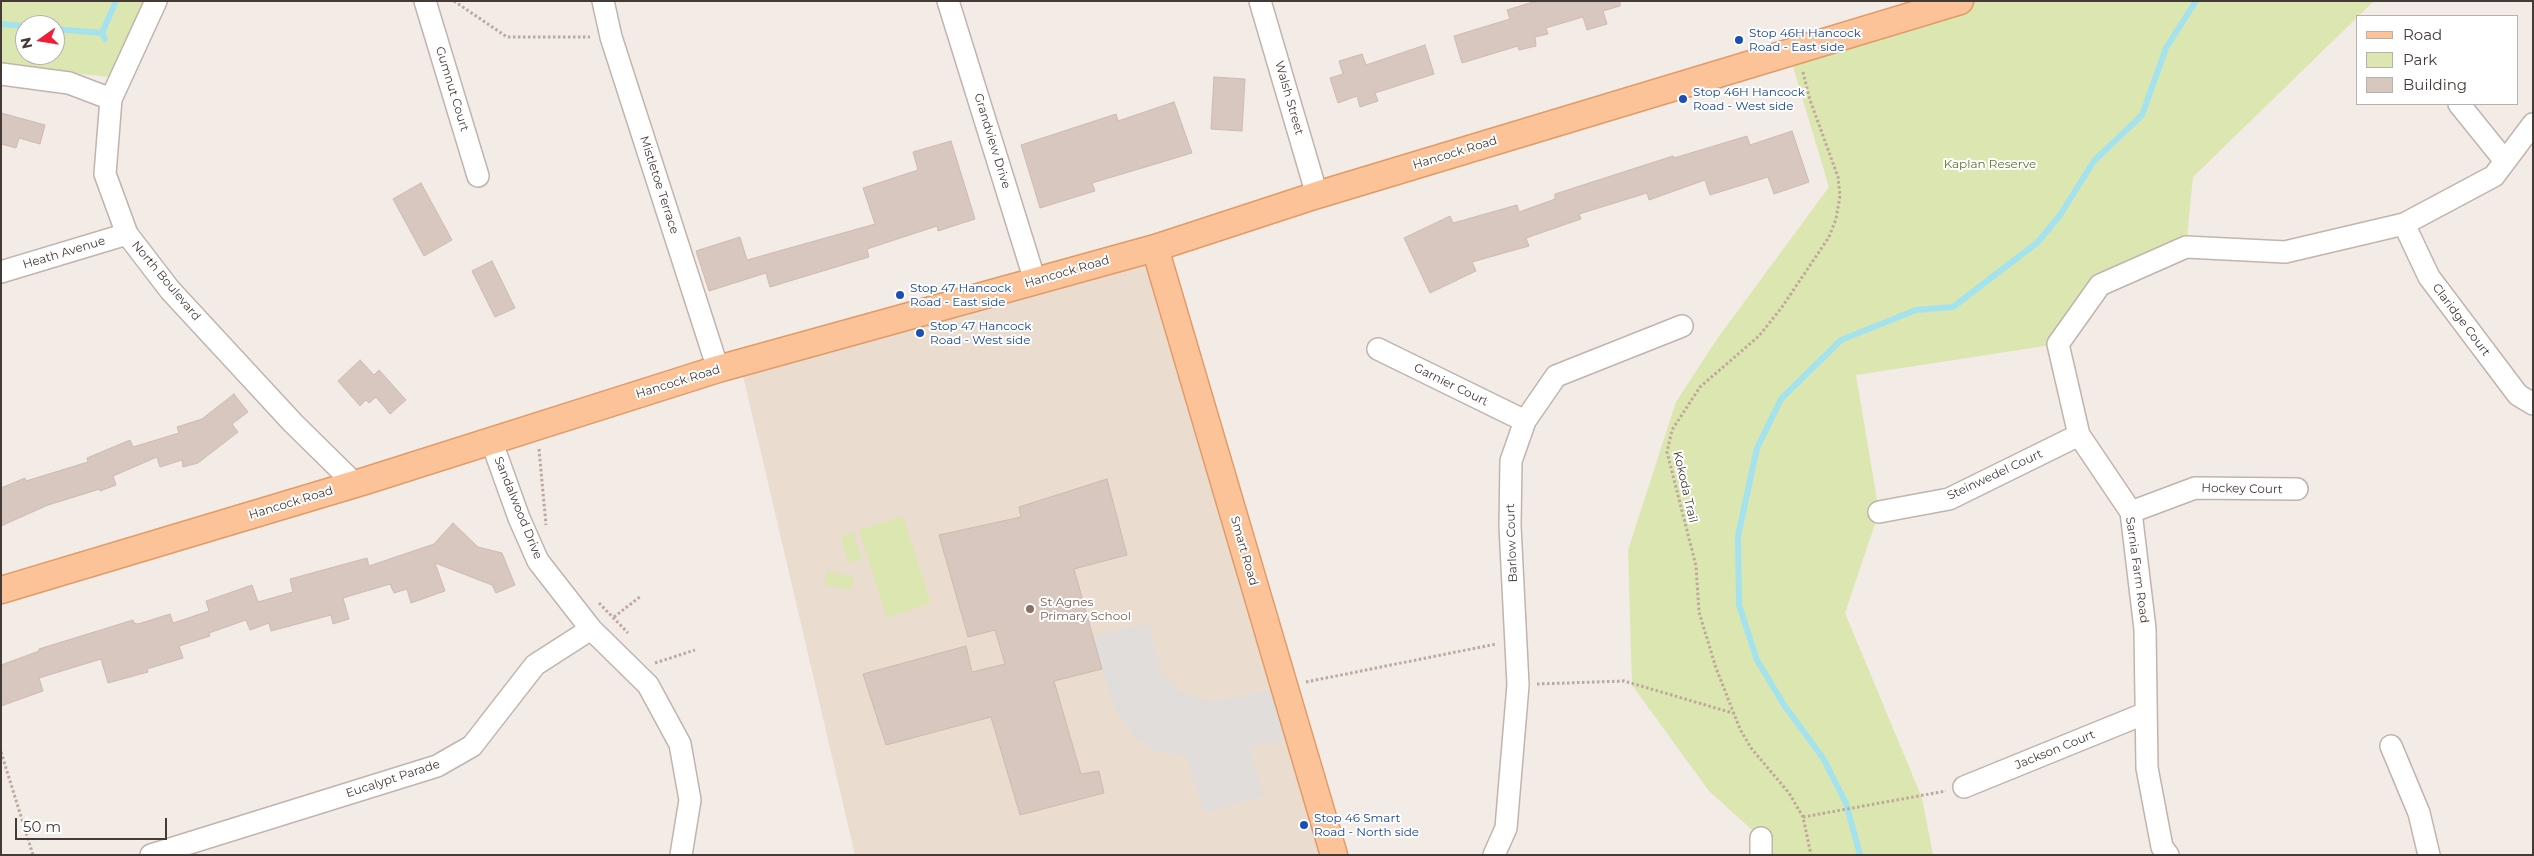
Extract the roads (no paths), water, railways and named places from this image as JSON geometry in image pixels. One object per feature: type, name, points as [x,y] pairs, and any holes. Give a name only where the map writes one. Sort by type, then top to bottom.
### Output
[{"type":"main road","name":"Hancock Road","points":[[1,590],[355,484],[718,369],[1155,248],[1317,195],[1960,1]]},
{"type":"main road","name":"Smart Road","points":[[1155,248],[1334,855]]},
{"type":"street","name":"North Boulevard","points":[[156,1],[111,99],[105,174],[127,234],[170,290],[293,423],[355,484]]},
{"type":"street","name":"Gumnut Court","points":[[425,1],[478,176]]},
{"type":"street","name":"Mistletoe Terrace","points":[[603,1],[611,37],[718,369]]},
{"type":"street","name":"Grandview Drive","points":[[948,1],[1035,281]]},
{"type":"street","name":"Walsh Street","points":[[1260,1],[1317,195]]},
{"type":"street","points":[[1,74],[69,83],[111,99]]},
{"type":"street","points":[[2460,105],[2505,161]]},
{"type":"street","name":"Sarnia Farm Road","points":[[2168,855],[2162,847],[2147,768],[2145,629],[2130,512],[2079,435],[2058,344],[2100,285],[2186,247],[2285,252],[2404,224],[2494,176],[2533,124]]},
{"type":"street","name":"Claridge Court","points":[[2404,224],[2429,277],[2518,395],[2533,404]]},
{"type":"street","name":"Heath Avenue","points":[[1,272],[127,234]]},
{"type":"street","name":"Barlow Court","points":[[1494,855],[1506,828],[1518,685],[1510,526],[1511,461],[1525,421],[1556,376],[1682,326]]},
{"type":"street","name":"Garnier Court","points":[[1378,349],[1525,421]]},
{"type":"street","name":"Steinwedel Court","points":[[1879,512],[1950,499],[2079,435]]},
{"type":"street","name":"Sandalwood Drive","points":[[491,440],[519,518],[538,561],[591,629],[648,685],[680,744],[690,800],[681,855]]},
{"type":"street","name":"Hockey Court","points":[[2130,512],[2195,488],[2297,489]]},
{"type":"street","name":"Eucalypt Parade","points":[[151,855],[437,766],[472,746],[535,665],[591,629]]},
{"type":"street","name":"Jackson Court","points":[[1964,787],[2146,713]]},
{"type":"street","points":[[2391,746],[2419,813],[2429,855]]},
{"type":"waterway","points":[[104,37],[102,33],[116,1]]},
{"type":"waterway","points":[[1860,855],[1846,803],[1823,758],[1784,705],[1757,660],[1739,605],[1738,536],[1757,448],[1781,399],[1841,340],[1916,310],[1953,307],[2038,242],[2060,215],[2094,161],[2142,115],[2166,48],[2196,1]]},
{"type":"waterway","points":[[1,24],[15,25]]},
{"type":"waterway","points":[[65,30],[102,33],[105,39]]},
{"type":"place","name":"Stop 46H Hancock Road - East side","points":[[1739,40]]},
{"type":"place","name":"Stop 46H Hancock Road - West side","points":[[1683,99]]},
{"type":"place","name":"Stop 47 Hancock Road - East side","points":[[900,295]]},
{"type":"place","name":"Stop 47 Hancock Road - West side","points":[[920,333]]},
{"type":"place","name":"St Agnes Primary School","points":[[1030,609]]},
{"type":"place","name":"Stop 46 Smart Road - North side","points":[[1304,825]]},
{"type":"park label","name":"Kaplan Reserve","points":[[1990,164]]}]
